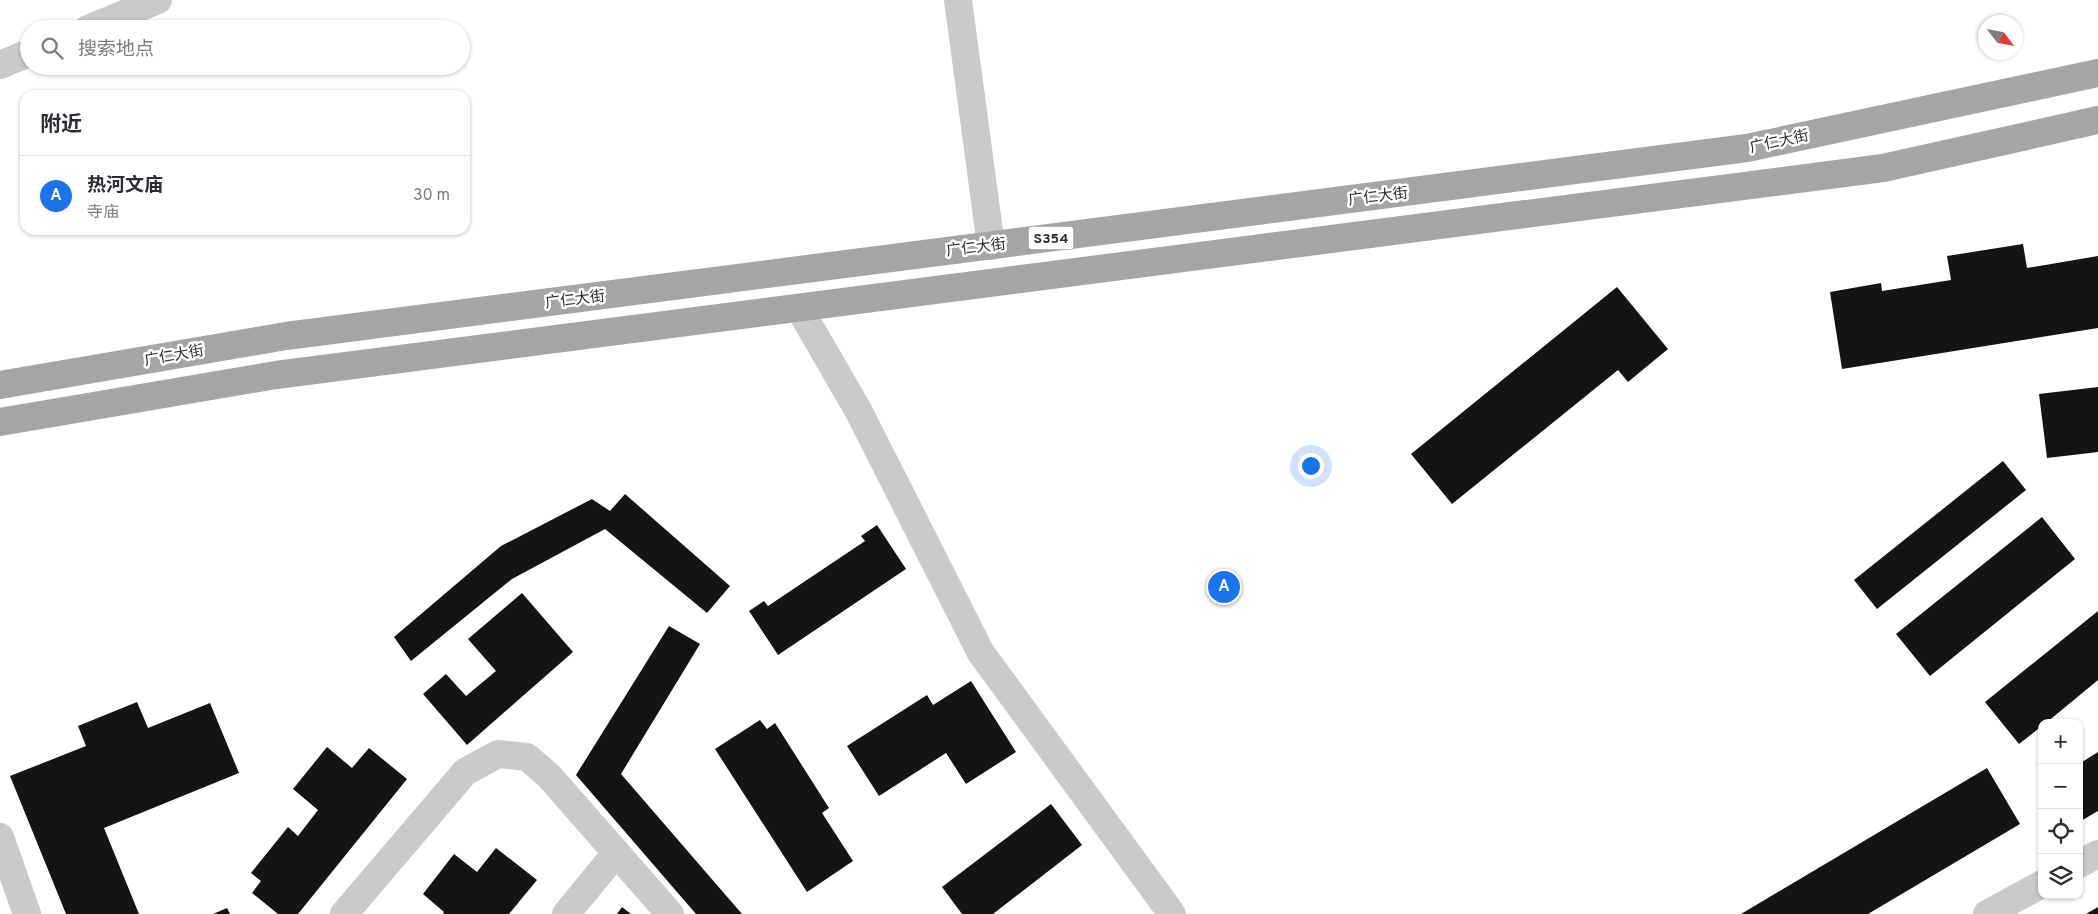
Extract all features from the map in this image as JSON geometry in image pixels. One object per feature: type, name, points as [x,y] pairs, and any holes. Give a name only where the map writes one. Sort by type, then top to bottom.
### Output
[{"type":"main road","name":"广仁大街","points":[[0,385],[286,336],[1747,148],[2098,73]]},
{"type":"main road","points":[[0,422],[276,375],[1883,168],[2098,120]]},
{"type":"street","points":[[110,20],[158,0]]},
{"type":"street","points":[[958,0],[990,246]]},
{"type":"street","points":[[0,65],[20,57]]},
{"type":"street","points":[[799,308],[858,410],[981,654],[1172,914]]},
{"type":"street","points":[[344,914],[466,772],[498,754],[527,757],[549,776],[670,914]]},
{"type":"street","points":[[0,837],[27,914]]},
{"type":"street","points":[[566,914],[616,853]]},
{"type":"street","points":[[2083,862],[2098,854]]},
{"type":"street","points":[[1987,914],[2038,886]]},
{"type":"building","points":[[2023,244],[2027,268],[2098,256],[2098,328],[1842,369],[1830,292],[1881,283],[1882,291],[1951,280],[1947,256]]},
{"type":"building","points":[[1617,287],[1668,349],[1628,382],[1618,370],[1452,504],[1411,454]]},
{"type":"building","points":[[2098,387],[2098,452],[2047,458],[2039,394]]},
{"type":"building","points":[[2003,461],[2026,490],[1877,609],[1854,580]]},
{"type":"building","points":[[625,494],[730,586],[707,613],[605,529],[512,579],[411,661],[394,637],[501,546],[592,499],[610,511]]},
{"type":"building","points":[[2042,517],[2075,559],[1930,676],[1896,634]]},
{"type":"building","points":[[877,525],[906,569],[778,655],[749,611],[764,601],[768,606],[865,541],[861,536]]},
{"type":"building","points":[[522,593],[573,652],[467,745],[423,694],[446,674],[466,696],[496,671],[468,639]]},
{"type":"building","points":[[2098,611],[2098,680],[2051,719],[2038,719],[2038,729],[2019,744],[1985,702]]},
{"type":"building","points":[[669,626],[700,644],[621,774],[742,914],[696,914],[576,775]]},
{"type":"building","points":[[971,681],[1016,752],[966,784],[946,753],[879,796],[847,746],[927,695],[933,705]]},
{"type":"building","points":[[137,702],[148,728],[210,703],[239,773],[104,828],[139,914],[66,914],[10,776],[86,746],[78,726]]},
{"type":"building","points":[[760,720],[767,729],[775,723],[829,808],[822,813],[853,861],[807,892],[715,749]]},
{"type":"building","points":[[327,747],[352,768],[369,748],[407,779],[298,914],[278,914],[252,893],[261,881],[251,873],[288,827],[298,836],[318,810],[293,789]]},
{"type":"building","points":[[2098,752],[2098,811],[2083,820],[2083,764],[2083,761]]},
{"type":"building","points":[[1987,768],[2020,824],[1868,914],[1741,914]]},
{"type":"building","points":[[1051,804],[1082,845],[993,914],[962,914],[942,887]]},
{"type":"building","points":[[496,848],[537,880],[509,914],[443,914],[444,912],[423,894],[454,854],[477,872]]},
{"type":"building","points":[[622,907],[631,914],[617,914]]},
{"type":"building","points":[[2098,907],[2098,914],[2086,914]]},
{"type":"building","points":[[227,908],[230,914],[213,914]]},
{"type":"place","name":"热河文庙","points":[[1224,587]]}]
